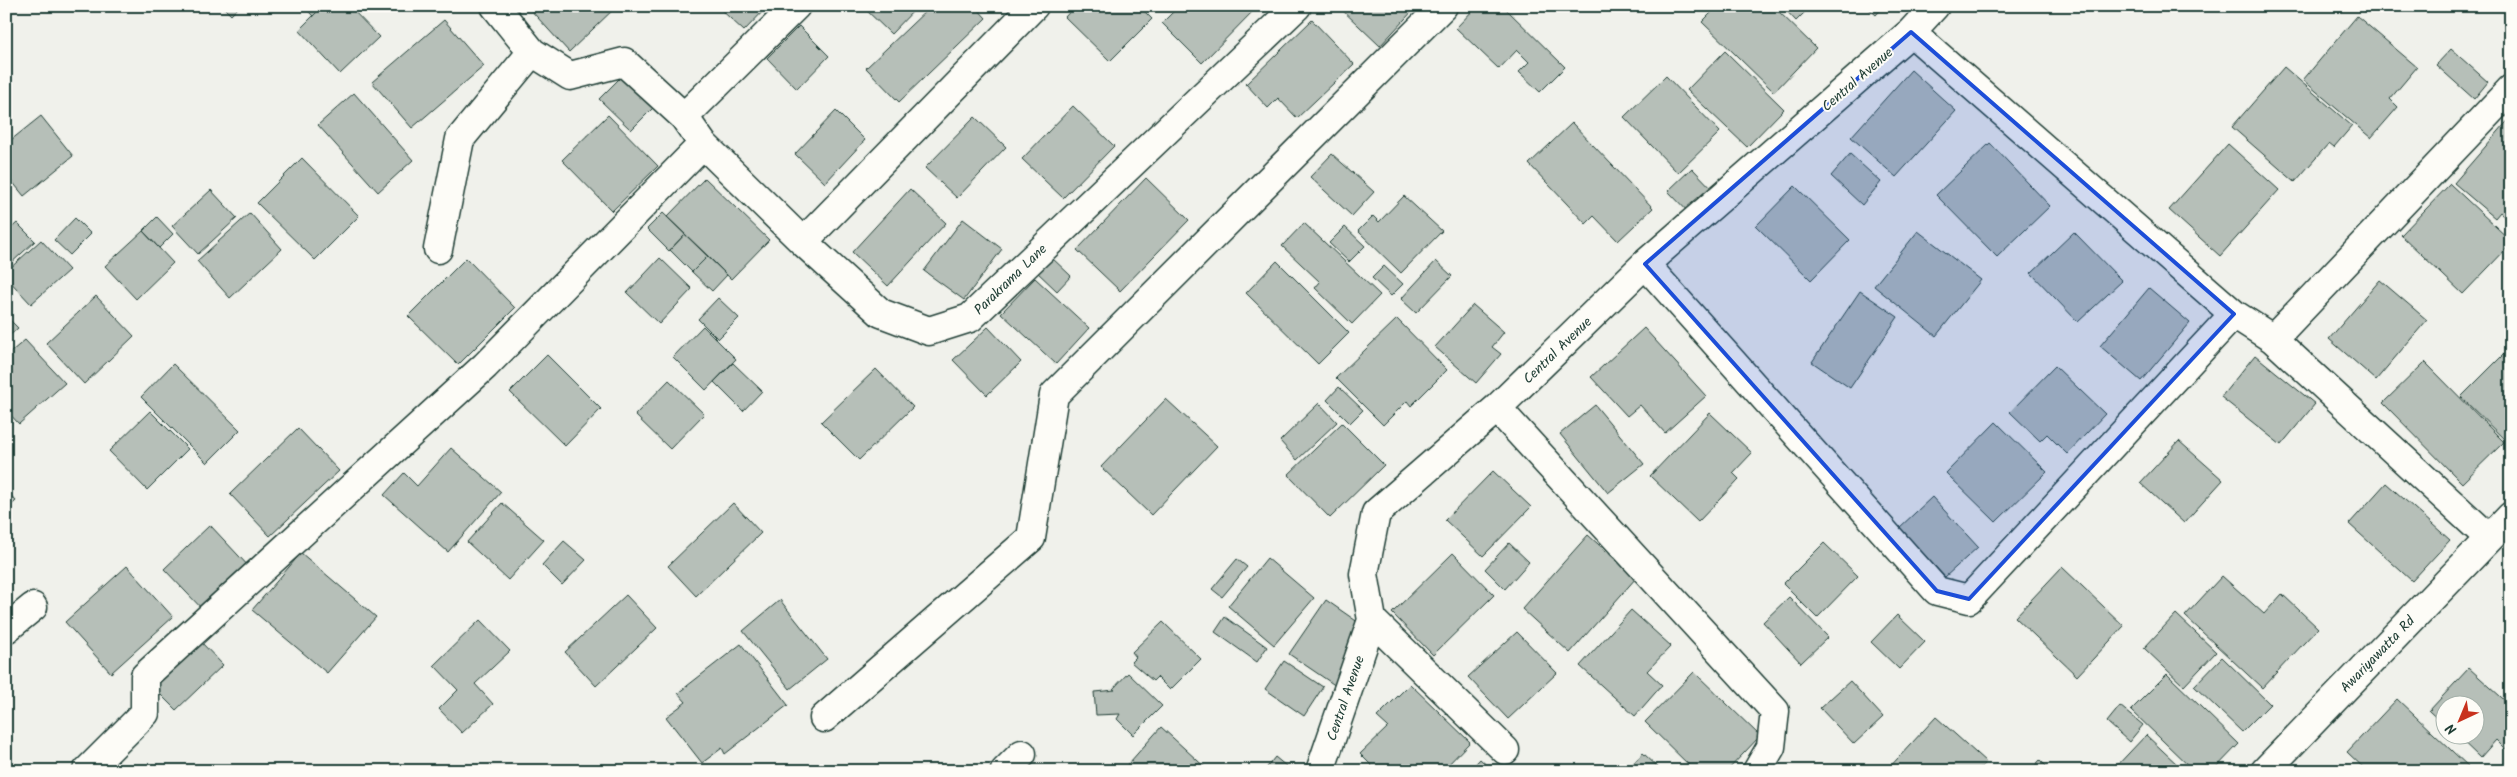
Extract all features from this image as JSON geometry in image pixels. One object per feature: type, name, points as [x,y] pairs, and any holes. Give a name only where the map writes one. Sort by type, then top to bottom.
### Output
[{"type":"street","points":[[438,249],[460,139],[532,52],[495,6]]},
{"type":"street","points":[[684,118],[796,6]]},
{"type":"street","points":[[803,242],[1034,6]]},
{"type":"street","name":"Parakrama Lane","points":[[532,52],[570,76],[624,62],[684,118],[703,144],[803,242],[881,313],[929,331],[970,318],[1297,6]]},
{"type":"street","points":[[824,718],[1031,538],[1054,395],[1442,6]]},
{"type":"street","name":"Central Avenue","points":[[1320,771],[1372,620],[1364,574],[1376,513],[1497,408],[1645,264],[1911,32],[1935,6]]},
{"type":"street","points":[[1911,32],[2234,314],[2273,340],[2489,538]]},
{"type":"street","points":[[2273,340],[2511,89]]},
{"type":"street","points":[[88,771],[145,713],[145,676],[485,366],[703,144]]},
{"type":"street","points":[[1645,264],[1937,591],[1970,599],[2234,314]]},
{"type":"street","points":[[1497,408],[1775,711],[1771,747],[1757,771]]},
{"type":"street","name":"Awariyawatta Rd","points":[[2265,771],[2511,516]]},
{"type":"street","points":[[6,629],[33,607]]},
{"type":"street","points":[[1372,620],[1505,750]]},
{"type":"highlighted area","points":[[1911,32],[2234,314],[1969,599],[1937,591],[1645,264]]},
{"type":"building","points":[[222,6],[240,6],[231,15]]},
{"type":"building","points":[[303,6],[323,6],[313,16]]},
{"type":"building","points":[[323,6],[349,6],[379,37],[340,74],[299,30]]},
{"type":"building","points":[[527,6],[617,6],[569,52]]},
{"type":"building","points":[[717,6],[768,6],[744,31]]},
{"type":"building","points":[[862,6],[918,6],[891,34]]},
{"type":"building","points":[[931,6],[975,6],[986,18],[899,102],[866,68]]},
{"type":"building","points":[[1075,6],[1139,6],[1152,19],[1110,61],[1065,17]]},
{"type":"building","points":[[1179,6],[1258,6],[1202,63],[1162,23]]},
{"type":"building","points":[[1338,6],[1417,6],[1380,46]]},
{"type":"building","points":[[1477,6],[1503,6],[1565,67],[1540,92],[1519,72],[1529,62],[1517,50],[1499,69],[1456,28]]},
{"type":"building","points":[[1718,6],[1773,6],[1816,48],[1774,92],[1702,22]]},
{"type":"building","points":[[1782,6],[1811,6],[1796,21]]},
{"type":"building","points":[[1866,6],[1884,6],[1876,15]]},
{"type":"building","points":[[2357,16],[2417,67],[2390,99],[2398,107],[2371,138],[2303,80]]},
{"type":"building","points":[[444,20],[484,66],[412,128],[372,82]]},
{"type":"building","points":[[1312,20],[1354,64],[1297,118],[1278,98],[1268,108],[1246,84]]},
{"type":"building","points":[[799,26],[829,56],[797,89],[767,58]]},
{"type":"building","points":[[2451,49],[2488,82],[2474,99],[2436,65]]},
{"type":"building","points":[[1725,51],[1784,109],[1747,147],[1687,90]]},
{"type":"building","points":[[2284,67],[2352,126],[2334,147],[2329,143],[2295,182],[2232,127]]},
{"type":"building","points":[[1911,70],[1956,111],[1896,177],[1851,137]]},
{"type":"building","points":[[1666,76],[1720,132],[1678,173],[1624,117]]},
{"type":"building","points":[[621,77],[653,108],[631,130],[599,99]]},
{"type":"building","points":[[354,93],[413,160],[378,192],[318,125]]},
{"type":"building","points":[[1073,106],[1114,146],[1063,198],[1022,159]]},
{"type":"building","points":[[836,111],[865,140],[825,183],[795,154]]},
{"type":"building","points":[[608,115],[658,166],[612,211],[562,160]]},
{"type":"building","points":[[41,116],[73,156],[24,196],[6,174],[6,144]]},
{"type":"building","points":[[975,117],[1006,147],[957,198],[925,168]]},
{"type":"building","points":[[2511,117],[2511,222],[2500,212],[2495,218],[2454,183]]},
{"type":"building","points":[[1572,123],[1653,208],[1618,241],[1594,216],[1586,224],[1529,164]]},
{"type":"building","points":[[1990,143],[2050,206],[1997,257],[1936,195]]},
{"type":"building","points":[[2228,144],[2279,190],[2220,256],[2169,210]]},
{"type":"building","points":[[1332,154],[1374,192],[1352,216],[1310,177]]},
{"type":"building","points":[[1850,154],[1881,182],[1862,205],[1831,176]]},
{"type":"building","points":[[302,158],[359,216],[315,260],[257,203]]},
{"type":"building","points":[[1692,168],[1718,195],[1694,218],[1668,191]]},
{"type":"building","points":[[705,178],[769,240],[731,279],[667,217]]},
{"type":"building","points":[[1146,178],[1189,220],[1120,291],[1077,250]]},
{"type":"building","points":[[2450,184],[2511,241],[2511,244],[2463,294],[2401,235]]},
{"type":"building","points":[[1795,186],[1850,240],[1811,280],[1756,226]]},
{"type":"building","points":[[910,189],[946,223],[888,286],[852,252]]},
{"type":"building","points":[[211,190],[237,218],[198,254],[172,226]]},
{"type":"building","points":[[1404,196],[1442,231],[1401,273],[1358,231],[1373,216],[1379,222]]},
{"type":"building","points":[[250,213],[282,249],[230,298],[197,261]]},
{"type":"building","points":[[663,213],[685,234],[669,251],[647,229]]},
{"type":"building","points":[[157,217],[173,234],[159,248],[143,231]]},
{"type":"building","points":[[75,218],[91,234],[70,255],[54,240]]},
{"type":"building","points":[[963,219],[1002,249],[964,300],[924,271]]},
{"type":"building","points":[[17,223],[35,241],[8,266],[6,263],[6,233]]},
{"type":"building","points":[[1304,223],[1380,295],[1352,324],[1315,288],[1320,282],[1282,246]]},
{"type":"building","points":[[1345,227],[1365,246],[1349,262],[1329,243]]},
{"type":"building","points":[[143,231],[173,263],[136,299],[105,266]]},
{"type":"building","points":[[1918,231],[1981,280],[1936,336],[1874,286]]},
{"type":"building","points":[[2074,232],[2122,281],[2078,322],[2031,273]]},
{"type":"building","points":[[685,234],[708,256],[692,272],[670,250]]},
{"type":"building","points":[[41,240],[69,270],[31,304],[6,277],[6,272]]},
{"type":"building","points":[[708,256],[727,275],[712,291],[692,272]]},
{"type":"building","points":[[1050,256],[1071,276],[1057,291],[1036,271]]},
{"type":"building","points":[[466,258],[515,308],[458,365],[408,316]]},
{"type":"building","points":[[660,258],[692,289],[659,324],[627,293]]},
{"type":"building","points":[[1277,261],[1349,333],[1318,364],[1246,293]]},
{"type":"building","points":[[1436,261],[1452,276],[1416,313],[1401,299]]},
{"type":"building","points":[[1384,266],[1403,284],[1391,296],[1372,278]]},
{"type":"building","points":[[1035,278],[1089,328],[1056,364],[1001,313]]},
{"type":"building","points":[[2380,280],[2427,320],[2376,380],[2329,339]]},
{"type":"building","points":[[2149,288],[2190,323],[2141,381],[2100,346]]},
{"type":"building","points":[[1860,291],[1898,317],[1850,388],[1812,362]]},
{"type":"building","points":[[96,296],[134,336],[84,384],[46,343]]},
{"type":"building","points":[[718,298],[739,318],[718,339],[698,319]]},
{"type":"building","points":[[1473,305],[1504,332],[1492,347],[1501,354],[1476,383],[1435,347]]},
{"type":"building","points":[[6,316],[18,328],[6,339]]},
{"type":"building","points":[[1397,319],[1447,370],[1411,406],[1407,401],[1383,425],[1336,378]]},
{"type":"building","points":[[703,326],[736,359],[706,390],[673,357]]},
{"type":"building","points":[[988,327],[1021,362],[987,395],[953,360]]},
{"type":"building","points":[[1644,328],[1706,396],[1665,433],[1640,405],[1627,416],[1591,377]]},
{"type":"building","points":[[25,340],[65,383],[19,424],[6,410],[6,356]]},
{"type":"building","points":[[2511,347],[2511,446],[2461,397]]},
{"type":"building","points":[[547,355],[601,409],[565,446],[510,392]]},
{"type":"building","points":[[2255,355],[2315,404],[2281,445],[2221,397]]},
{"type":"building","points":[[2425,362],[2504,442],[2462,483],[2383,403]]},
{"type":"building","points":[[733,363],[762,391],[743,411],[714,382]]},
{"type":"building","points":[[173,364],[240,430],[207,463],[141,397]]},
{"type":"building","points":[[2055,366],[2105,414],[2067,454],[2047,434],[2040,441],[2010,412]]},
{"type":"building","points":[[876,369],[913,407],[859,460],[821,422]]},
{"type":"building","points":[[669,380],[704,414],[670,449],[635,415]]},
{"type":"building","points":[[1339,387],[1363,410],[1350,423],[1327,400]]},
{"type":"building","points":[[1166,399],[1217,446],[1151,515],[1101,467]]},
{"type":"building","points":[[1319,403],[1337,422],[1297,460],[1280,441]]},
{"type":"building","points":[[1595,405],[1644,464],[1608,493],[1560,434]]},
{"type":"building","points":[[150,411],[188,449],[147,490],[109,451]]},
{"type":"building","points":[[1710,413],[1752,453],[1733,473],[1739,479],[1698,522],[1650,476]]},
{"type":"building","points":[[1996,422],[2047,472],[1996,522],[1946,473]]},
{"type":"building","points":[[1342,423],[1384,465],[1330,518],[1288,475]]},
{"type":"building","points":[[298,428],[339,471],[270,536],[230,494]]},
{"type":"building","points":[[2179,441],[2223,480],[2184,523],[2140,483]]},
{"type":"building","points":[[451,448],[501,492],[448,552],[384,495],[404,473],[417,486]]},
{"type":"building","points":[[1493,471],[1531,507],[1483,556],[1445,520]]},
{"type":"building","points":[[2386,483],[2450,540],[2412,581],[2349,524]]},
{"type":"building","points":[[6,490],[16,501],[6,510]]},
{"type":"building","points":[[1932,497],[1978,547],[1945,577],[1899,528]]},
{"type":"building","points":[[502,503],[544,540],[508,580],[467,542]]},
{"type":"building","points":[[733,503],[761,533],[696,596],[668,566]]},
{"type":"building","points":[[210,525],[252,570],[207,614],[164,569]]},
{"type":"building","points":[[1588,535],[1636,578],[1570,653],[1522,609]]},
{"type":"building","points":[[564,541],[586,560],[562,585],[542,565]]},
{"type":"building","points":[[1509,543],[1529,562],[1505,589],[1485,569]]},
{"type":"building","points":[[1824,543],[1858,576],[1817,618],[1783,584]]},
{"type":"building","points":[[301,553],[376,617],[327,673],[252,610]]},
{"type":"building","points":[[1453,553],[1494,595],[1433,655],[1392,613]]},
{"type":"building","points":[[1267,558],[1314,598],[1274,645],[1228,606]]},
{"type":"building","points":[[1237,559],[1247,567],[1222,597],[1212,589]]},
{"type":"building","points":[[127,566],[173,617],[111,673],[65,622]]},
{"type":"building","points":[[2062,567],[2124,626],[2077,676],[2015,617]]},
{"type":"building","points":[[2222,576],[2264,614],[2282,594],[2318,628],[2262,688],[2185,616]]},
{"type":"building","points":[[626,595],[657,628],[596,686],[565,652]]},
{"type":"building","points":[[1789,597],[1828,637],[1801,663],[1763,622]]},
{"type":"building","points":[[780,600],[827,659],[790,689],[743,631]]},
{"type":"building","points":[[1326,600],[1362,625],[1345,651],[1355,658],[1336,686],[1289,654]]},
{"type":"building","points":[[1631,610],[1671,646],[1647,671],[1662,685],[1635,716],[1580,666]]},
{"type":"building","points":[[2176,614],[2216,652],[2184,686],[2144,648]]},
{"type":"building","points":[[1897,615],[1925,642],[1899,669],[1871,642]]},
{"type":"building","points":[[1225,617],[1267,647],[1257,662],[1215,632]]},
{"type":"building","points":[[480,620],[510,651],[475,684],[493,704],[462,733],[439,709],[458,690],[434,665]]},
{"type":"building","points":[[1163,622],[1201,659],[1170,690],[1157,677],[1153,681],[1131,662],[1136,657],[1132,652]]},
{"type":"building","points":[[1517,632],[1557,673],[1508,719],[1468,677]]},
{"type":"building","points":[[200,641],[223,665],[176,710],[153,687]]},
{"type":"building","points":[[741,644],[788,705],[725,754],[722,748],[702,763],[666,717],[686,702],[678,693]]},
{"type":"building","points":[[2222,657],[2270,704],[2242,732],[2194,686]]},
{"type":"building","points":[[1284,661],[1323,687],[1304,716],[1265,689]]},
{"type":"building","points":[[2469,668],[2511,706],[2511,742],[2505,749],[2496,740],[2480,758],[2465,744],[2484,744],[2484,694],[2445,694]]},
{"type":"building","points":[[1694,672],[1760,736],[1727,771],[1695,771],[1645,722]]},
{"type":"building","points":[[1128,673],[1162,706],[1133,735],[1117,719],[1120,714],[1096,715],[1094,692],[1115,690],[1113,689]]},
{"type":"building","points":[[2167,674],[2239,744],[2213,771],[2194,771],[2131,710]]},
{"type":"building","points":[[1850,681],[1883,717],[1854,744],[1820,708]]},
{"type":"building","points":[[1410,684],[1470,742],[1442,771],[1377,771],[1360,754],[1388,727],[1377,717]]},
{"type":"building","points":[[2397,699],[2434,734],[2434,744],[2445,744],[2470,768],[2467,771],[2367,771],[2347,752]]},
{"type":"building","points":[[2120,706],[2143,725],[2129,742],[2107,722]]},
{"type":"building","points":[[2434,706],[2434,716],[2429,711]]},
{"type":"building","points":[[1936,717],[1986,762],[1978,771],[1886,771]]},
{"type":"building","points":[[1161,727],[1209,771],[1122,771]]},
{"type":"building","points":[[2146,735],[2179,766],[2175,771],[2112,771]]},
{"type":"building","points":[[1643,753],[1662,771],[1626,771]]},
{"type":"building","points":[[1275,757],[1292,771],[1264,771]]},
{"type":"building","points":[[1480,759],[1493,771],[1469,771]]},
{"type":"building","points":[[2040,760],[2051,771],[2030,771]]}]
